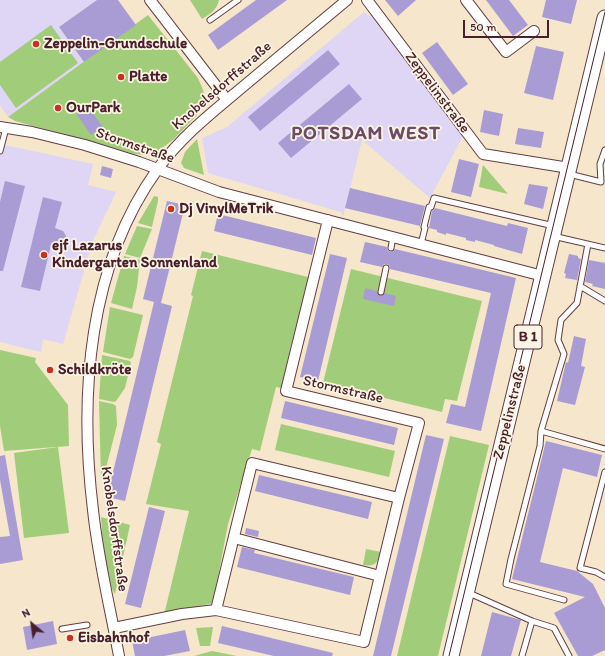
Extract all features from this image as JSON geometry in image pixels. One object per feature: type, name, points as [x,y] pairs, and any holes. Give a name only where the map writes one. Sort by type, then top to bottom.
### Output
[{"type":"main road","name":"Zeppelinstraße","points":[[451,656],[604,25]]},
{"type":"street","points":[[150,0],[227,100]]},
{"type":"street","name":"Knobelsdorffstraße","points":[[119,656],[99,554],[90,484],[88,421],[92,351],[99,303],[105,278],[114,252],[127,222],[158,169],[196,127],[347,0]]},
{"type":"street","name":"Zeppelinstraße","points":[[367,0],[483,154],[568,171]]},
{"type":"street","points":[[466,0],[506,52],[534,31]]},
{"type":"street","name":"Stormstraße","points":[[3,127],[85,145],[158,169],[219,192],[543,276]]},
{"type":"street","name":"Stormstraße","points":[[114,628],[182,614],[216,610],[364,642],[419,423],[286,391],[328,220]]},
{"type":"street","points":[[216,610],[252,463],[399,498]]},
{"type":"street","points":[[234,538],[380,576]]},
{"type":"lane","points":[[226,0],[230,6]]},
{"type":"lane","points":[[210,20],[238,0]]},
{"type":"lane","points":[[0,151],[3,127]]},
{"type":"lane","points":[[568,171],[603,182],[600,164],[605,150]]},
{"type":"lane","points":[[421,244],[430,207],[434,198],[554,231],[588,244],[605,248]]},
{"type":"lane","points":[[391,248],[393,237]]},
{"type":"lane","points":[[564,600],[506,584],[540,446],[540,431],[564,354],[558,340],[561,320],[577,303],[588,244]]},
{"type":"lane","points":[[381,292],[386,268]]},
{"type":"lane","points":[[580,286],[605,301]]},
{"type":"lane","points":[[540,431],[605,449]]},
{"type":"lane","points":[[605,472],[580,568],[605,576]]},
{"type":"lane","points":[[466,592],[532,621],[554,628],[569,656]]},
{"type":"lane","points":[[522,656],[532,621]]},
{"type":"lane","points":[[62,629],[87,625]]},
{"type":"shaded area","name":"Zeppelin-Grundschule","points":[[0,0],[97,0],[59,27],[84,62],[8,117],[0,105]]},
{"type":"shaded area","points":[[364,12],[369,16],[372,14],[463,136],[430,198],[362,140],[343,217],[341,212],[208,173],[202,138],[227,127]]},
{"type":"shaded area","name":"ejf Lazarus Kindergarten Sonnenland","points":[[0,144],[93,164],[88,185],[116,192],[92,243],[63,344],[43,339],[41,352],[0,342]]},
{"type":"green space","points":[[190,0],[219,0],[215,9],[202,19]]},
{"type":"green space","points":[[148,15],[198,78],[205,95],[197,115],[174,139],[156,153],[149,155],[134,154],[15,121],[8,117]]},
{"type":"green space","points":[[51,25],[78,63],[16,108],[0,85],[0,62]]},
{"type":"green space","points":[[197,139],[204,175],[184,168],[181,163],[185,152]]},
{"type":"green space","points":[[483,165],[508,194],[479,187]]},
{"type":"green space","points":[[154,196],[158,197],[158,201],[152,227],[138,223]]},
{"type":"green space","points":[[137,226],[152,229],[140,258],[125,254]]},
{"type":"green space","points":[[202,251],[312,278],[297,334],[294,335],[281,388],[276,387],[260,451],[252,449],[228,524],[213,603],[164,615],[189,511],[146,504],[161,444],[157,442],[193,296],[191,295]]},
{"type":"green space","points":[[124,256],[140,260],[137,287],[132,309],[111,303]]},
{"type":"green space","points":[[351,269],[482,301],[457,401],[445,399],[442,412],[323,383]]},
{"type":"green space","points":[[110,307],[143,315],[133,357],[130,359],[103,352]]},
{"type":"green space","points":[[0,350],[36,358],[35,362],[68,405],[69,446],[4,451],[0,426]]},
{"type":"green space","points":[[102,355],[130,361],[131,363],[125,388],[114,402],[99,399]]},
{"type":"green space","points":[[99,401],[116,406],[117,425],[104,476],[101,479]]},
{"type":"green space","points":[[281,424],[395,451],[389,477],[275,450]]},
{"type":"green space","points":[[450,436],[489,445],[438,656],[397,656]]},
{"type":"green space","points":[[58,447],[69,533],[24,538],[14,453]]},
{"type":"green space","points":[[101,517],[130,525],[115,594],[105,567]]},
{"type":"green space","points":[[366,549],[381,552],[377,561],[373,565],[363,565]]},
{"type":"green space","points":[[213,627],[210,646],[200,646],[196,628]]},
{"type":"green space","points":[[212,651],[237,656],[194,656]]},
{"type":"building","points":[[97,0],[118,0],[136,25],[84,62],[59,27]]},
{"type":"building","points":[[256,0],[287,0],[218,50],[208,35]]},
{"type":"building","points":[[385,0],[416,0],[398,16]]},
{"type":"building","points":[[486,0],[509,0],[528,25],[513,36]]},
{"type":"building","points":[[546,0],[577,0],[571,24],[542,17]]},
{"type":"building","points":[[437,42],[468,84],[453,95],[422,53]]},
{"type":"building","points":[[536,46],[564,52],[553,100],[524,93]]},
{"type":"building","points":[[328,50],[340,64],[260,131],[248,117]]},
{"type":"building","points":[[349,84],[362,99],[291,158],[278,143]]},
{"type":"building","points":[[88,107],[103,127],[91,135],[77,115]]},
{"type":"building","points":[[484,110],[503,114],[499,136],[480,132]]},
{"type":"building","points":[[518,128],[544,132],[541,148],[515,144]]},
{"type":"building","points":[[459,159],[479,164],[471,197],[451,192]]},
{"type":"building","points":[[102,166],[113,169],[111,178],[100,175]]},
{"type":"building","points":[[5,181],[25,186],[3,271],[0,271],[0,202]]},
{"type":"building","points":[[529,184],[548,187],[543,209],[524,204]]},
{"type":"building","points":[[350,188],[425,206],[420,226],[345,208]]},
{"type":"building","points":[[43,197],[62,202],[55,228],[63,231],[66,239],[62,244],[51,245],[40,291],[21,287]]},
{"type":"building","points":[[167,201],[185,205],[161,303],[172,306],[125,501],[107,497],[154,302],[143,299]]},
{"type":"building","points":[[435,208],[507,226],[508,223],[528,228],[522,254],[475,240],[475,242],[466,240],[466,238],[446,233],[446,235],[429,228],[432,211]]},
{"type":"building","points":[[218,214],[316,238],[312,255],[214,231]]},
{"type":"building","points":[[365,242],[387,247],[387,250],[390,252],[393,252],[395,249],[516,278],[481,431],[446,423],[451,404],[465,407],[491,293],[390,269],[390,266],[387,264],[384,264],[382,267],[360,262]]},
{"type":"building","points":[[330,254],[347,258],[318,381],[300,377]]},
{"type":"building","points":[[569,254],[578,256],[578,258],[581,259],[577,280],[565,278],[566,274],[564,273]]},
{"type":"building","points":[[589,260],[605,263],[605,289],[592,286],[593,284],[585,282]]},
{"type":"building","points":[[365,288],[377,291],[380,296],[383,296],[385,293],[396,296],[394,306],[363,299]]},
{"type":"building","points":[[574,336],[586,339],[581,366],[585,367],[575,405],[557,401]]},
{"type":"building","points":[[285,401],[398,428],[394,445],[281,418]]},
{"type":"building","points":[[426,435],[444,439],[391,656],[373,656]]},
{"type":"building","points":[[546,441],[602,455],[597,477],[563,468],[540,562],[577,571],[593,584],[605,608],[605,650],[592,656],[578,656],[554,613],[585,597],[512,579]]},
{"type":"building","points":[[5,455],[23,560],[0,564],[0,537],[10,536],[0,480],[0,456]]},
{"type":"building","points":[[259,475],[372,502],[368,519],[255,491]]},
{"type":"building","points":[[149,507],[165,511],[141,608],[125,604]]},
{"type":"building","points":[[246,528],[259,531],[258,537],[245,534]]},
{"type":"building","points":[[242,547],[255,550],[254,553],[354,577],[350,595],[237,567]]},
{"type":"building","points":[[492,612],[521,620],[511,656],[481,656]]},
{"type":"building","points":[[53,621],[57,644],[27,650],[23,627]]},
{"type":"building","points":[[222,626],[333,653],[332,656],[274,656],[218,643]]},
{"type":"building","points":[[185,630],[190,651],[164,656],[135,656],[132,641]]},
{"type":"tram line","points":[[449,656],[605,12]]},
{"type":"place","name":"Zeppelin-Grundschule","points":[[36,44]]},
{"type":"place","name":"Platte","points":[[121,77]]},
{"type":"place","name":"OurPark","points":[[58,108]]},
{"type":"place","name":"Dj VinylMeTrik","points":[[171,209]]},
{"type":"place","name":"ejf Lazarus Kindergarten Sonnenland","points":[[44,255]]},
{"type":"place","name":"Schildkröte","points":[[50,370]]},
{"type":"place","name":"Eisbahnhof","points":[[70,638]]},
{"type":"district","name":"POTSDAM WEST","points":[[366,134]]}]
